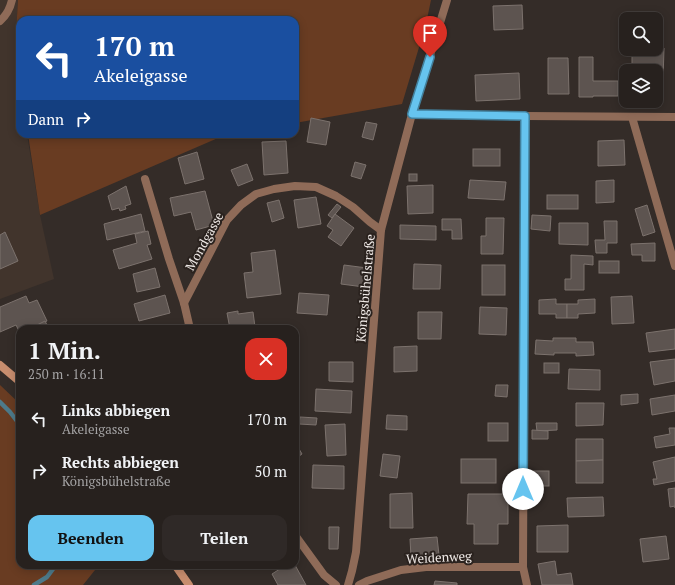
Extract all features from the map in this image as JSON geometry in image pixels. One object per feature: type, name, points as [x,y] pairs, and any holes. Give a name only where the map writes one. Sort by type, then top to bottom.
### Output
[{"type":"main road","points":[[0,364],[16,378]]},
{"type":"main road","points":[[178,569],[189,585]]},
{"type":"street","points":[[0,20],[10,9],[12,0]]},
{"type":"street","name":"Königsbühelstraße","points":[[348,585],[356,552],[381,230],[412,114],[447,0]]},
{"type":"street","points":[[412,114],[675,117]]},
{"type":"street","points":[[525,116],[523,567],[527,585]]},
{"type":"street","points":[[632,117],[675,266]]},
{"type":"street","points":[[145,179],[184,303],[189,325]]},
{"type":"street","name":"Mondgasse","points":[[184,303],[227,220],[241,205],[256,194],[274,189],[295,186],[316,187],[336,196],[353,207],[381,230]]},
{"type":"street","points":[[299,540],[324,574],[336,585]]},
{"type":"street","name":"Weidenweg","points":[[359,585],[367,580],[401,570],[426,567],[523,567]]},
{"type":"shaded area","points":[[0,0],[18,0],[15,57],[16,138],[28,138],[40,215],[54,279],[0,299]]},
{"type":"shaded area","points":[[18,0],[431,0],[426,24],[402,104],[299,122],[299,16],[17,16]]},
{"type":"shaded area","points":[[16,33],[16,57],[15,50]]},
{"type":"shaded area","points":[[29,138],[218,138],[40,215]]},
{"type":"shaded area","points":[[0,385],[16,400],[16,569],[96,569],[83,585],[0,585]]},
{"type":"building","points":[[522,5],[523,29],[494,30],[493,6]]},
{"type":"building","points":[[664,48],[663,81],[663,64],[632,64],[632,56],[663,56]]},
{"type":"building","points":[[579,57],[593,57],[593,81],[618,81],[618,96],[579,97]]},
{"type":"building","points":[[548,58],[568,58],[569,94],[548,94]]},
{"type":"building","points":[[519,73],[520,99],[476,101],[475,75]]},
{"type":"building","points":[[311,118],[330,122],[326,145],[307,142]]},
{"type":"building","points":[[366,122],[377,124],[373,140],[362,137]]},
{"type":"building","points":[[624,140],[625,165],[598,166],[598,141]]},
{"type":"building","points":[[286,141],[288,173],[264,175],[262,142]]},
{"type":"building","points":[[473,149],[500,149],[500,166],[473,166]]},
{"type":"building","points":[[197,152],[204,179],[185,184],[178,158]]},
{"type":"building","points":[[355,162],[366,165],[361,179],[351,176]]},
{"type":"building","points":[[247,164],[253,180],[238,186],[231,170]]},
{"type":"building","points":[[409,174],[417,174],[417,181],[409,181]]},
{"type":"building","points":[[470,180],[506,182],[504,200],[468,198]]},
{"type":"building","points":[[614,180],[614,202],[596,203],[596,181]]},
{"type":"building","points":[[433,185],[433,213],[408,214],[407,186]]},
{"type":"building","points":[[126,186],[131,204],[125,206],[126,209],[120,211],[119,208],[112,210],[108,196]]},
{"type":"building","points":[[205,191],[214,225],[196,230],[191,212],[174,216],[170,198]]},
{"type":"building","points":[[547,195],[578,195],[578,209],[547,209]]},
{"type":"building","points":[[316,197],[321,224],[298,228],[294,200]]},
{"type":"building","points":[[279,200],[284,218],[272,222],[267,203]]},
{"type":"building","points":[[337,204],[341,207],[332,218],[328,215]]},
{"type":"building","points":[[647,205],[655,232],[643,236],[635,209]]},
{"type":"building","points":[[141,214],[145,231],[107,240],[104,224]]},
{"type":"building","points":[[335,214],[354,228],[341,246],[328,237],[333,230],[327,226]]},
{"type":"building","points":[[532,215],[551,216],[550,231],[531,229]]},
{"type":"building","points":[[486,218],[504,218],[503,254],[481,254],[481,236],[486,236]]},
{"type":"building","points":[[442,219],[461,219],[462,239],[452,239],[452,230],[442,230]]},
{"type":"building","points":[[604,221],[617,221],[617,243],[607,243],[607,253],[596,253],[595,240],[605,240]]},
{"type":"building","points":[[559,223],[588,223],[588,245],[559,244]]},
{"type":"building","points":[[400,225],[436,226],[436,240],[400,239]]},
{"type":"building","points":[[148,231],[151,244],[147,245],[152,259],[119,269],[113,250],[137,243],[135,234]]},
{"type":"building","points":[[5,232],[18,261],[0,269],[0,235]]},
{"type":"building","points":[[655,243],[655,261],[642,261],[642,255],[632,255],[631,244]]},
{"type":"building","points":[[275,250],[281,294],[247,298],[244,273],[253,272],[251,253]]},
{"type":"building","points":[[571,255],[593,256],[593,265],[584,264],[584,290],[565,290],[565,279],[571,279]]},
{"type":"building","points":[[599,261],[619,261],[619,273],[599,273]]},
{"type":"building","points":[[414,264],[441,265],[440,289],[413,289]]},
{"type":"building","points":[[344,265],[367,268],[364,287],[341,284]]},
{"type":"building","points":[[482,265],[505,265],[505,295],[482,295]]},
{"type":"building","points":[[155,268],[160,287],[137,292],[133,274]]},
{"type":"building","points":[[299,293],[329,295],[327,315],[297,313]]},
{"type":"building","points":[[165,295],[170,313],[139,321],[134,304]]},
{"type":"building","points":[[26,296],[29,303],[37,300],[47,321],[38,325],[16,325],[0,332],[0,307]]},
{"type":"building","points":[[632,296],[634,323],[612,324],[611,297]]},
{"type":"building","points":[[556,299],[556,304],[567,304],[567,318],[556,318],[556,314],[539,314],[539,300]]},
{"type":"building","points":[[595,299],[595,313],[578,314],[578,318],[567,318],[567,304],[578,304],[578,300]]},
{"type":"building","points":[[480,307],[507,308],[506,335],[479,334]]},
{"type":"building","points":[[238,311],[238,314],[253,312],[255,325],[229,325],[227,313]]},
{"type":"building","points":[[418,312],[442,312],[441,339],[418,339]]},
{"type":"building","points":[[45,321],[47,325],[37,325]]},
{"type":"building","points":[[675,329],[675,349],[649,352],[646,333]]},
{"type":"building","points":[[553,338],[576,338],[576,342],[593,342],[594,355],[576,356],[576,353],[554,353],[554,355],[535,354],[536,340],[553,341]]},
{"type":"building","points":[[417,346],[417,371],[394,372],[394,347]]},
{"type":"building","points":[[675,359],[675,381],[654,385],[650,362]]},
{"type":"building","points":[[329,362],[353,362],[353,382],[329,381]]},
{"type":"building","points":[[544,363],[559,363],[559,373],[544,373]]},
{"type":"building","points":[[569,369],[600,370],[600,390],[568,389]]},
{"type":"building","points":[[496,385],[508,385],[507,397],[495,396]]},
{"type":"building","points":[[316,389],[352,391],[351,413],[315,411]]},
{"type":"building","points":[[638,394],[638,403],[621,405],[621,395]]},
{"type":"building","points":[[675,395],[675,411],[652,415],[650,399]]},
{"type":"building","points":[[576,403],[604,403],[603,425],[576,426]]},
{"type":"building","points":[[387,415],[407,416],[407,430],[386,429]]},
{"type":"building","points":[[300,417],[317,418],[316,425],[299,424]]},
{"type":"building","points":[[488,423],[508,423],[508,441],[488,441]]},
{"type":"building","points":[[536,423],[557,423],[557,430],[537,431]]},
{"type":"building","points":[[345,424],[346,455],[327,456],[325,425]]},
{"type":"building","points":[[669,428],[675,428],[675,445],[656,448],[654,437],[670,434]]},
{"type":"building","points":[[532,430],[548,431],[548,439],[532,439]]},
{"type":"building","points":[[576,439],[603,439],[603,460],[576,461]]},
{"type":"building","points":[[299,449],[302,454],[299,456]]},
{"type":"building","points":[[383,454],[400,456],[397,478],[380,476]]},
{"type":"building","points":[[675,457],[675,481],[654,485],[653,479],[657,479],[653,462]]},
{"type":"building","points":[[461,459],[496,459],[496,483],[461,483]]},
{"type":"building","points":[[603,460],[603,483],[576,483],[576,461]]},
{"type":"building","points":[[313,465],[344,466],[344,489],[312,488]]},
{"type":"building","points":[[533,471],[549,471],[549,486],[533,486]]},
{"type":"building","points":[[675,488],[675,506],[670,507],[668,489]]},
{"type":"building","points":[[412,493],[413,528],[390,528],[390,494]]},
{"type":"building","points":[[468,494],[508,494],[508,524],[498,524],[498,544],[474,544],[474,524],[467,524]]},
{"type":"building","points":[[603,497],[604,516],[568,517],[567,498]]},
{"type":"building","points":[[568,525],[568,552],[537,552],[537,526]]},
{"type":"building","points":[[329,527],[339,527],[338,549],[329,549]]},
{"type":"building","points":[[666,536],[669,559],[643,562],[640,539]]},
{"type":"building","points":[[437,537],[439,555],[411,557],[410,539]]},
{"type":"building","points":[[555,561],[557,575],[571,573],[573,585],[542,585],[538,564]]},
{"type":"building","points":[[280,569],[297,569],[306,585],[278,585],[272,574]]},
{"type":"building","points":[[435,581],[457,583],[457,585],[434,585]]},
{"type":"waterway","points":[[0,402],[16,420]]},
{"type":"waterway","points":[[34,585],[47,577],[53,569]]},
{"type":"route","points":[[430,57],[412,114],[525,116],[523,489]]}]
